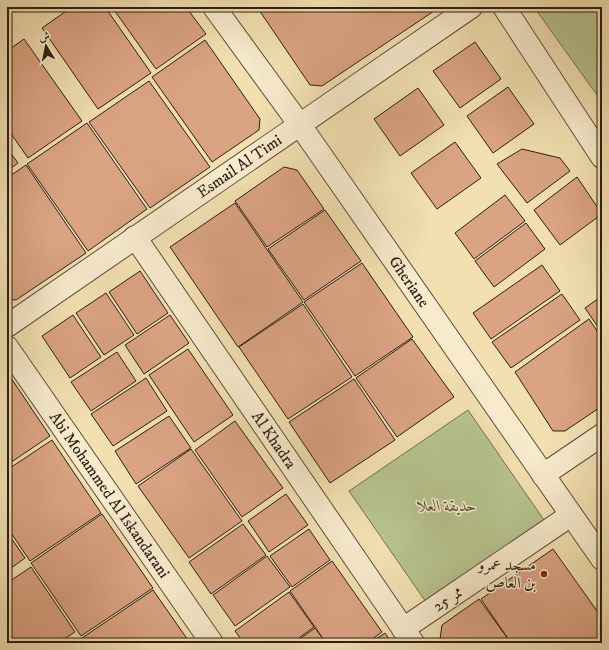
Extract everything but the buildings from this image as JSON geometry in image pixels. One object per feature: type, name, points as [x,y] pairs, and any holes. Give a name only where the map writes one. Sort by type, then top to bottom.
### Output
[{"type":"street","name":"Gheriane","points":[[214,7],[300,125],[602,559]]},
{"type":"street","name":"Esmail Al Timi","points":[[7,326],[471,7]]},
{"type":"street","points":[[504,7],[598,143]]},
{"type":"street","name":"Al Khadra","points":[[135,237],[408,636]]},
{"type":"street","name":"Abi Mohammed Al Iskandarani","points":[[7,347],[212,643]]},
{"type":"street","points":[[543,475],[602,435]]},
{"type":"street","name":"ممر 25","points":[[408,636],[571,514]]},
{"type":"green space","points":[[534,7],[602,7],[602,102]]},
{"type":"green space","name":"حديقة العلا","points":[[468,410],[544,520],[426,602],[349,491]]},
{"type":"place","name":"مسجد عمرو بن العاص","points":[[544,574]]}]
